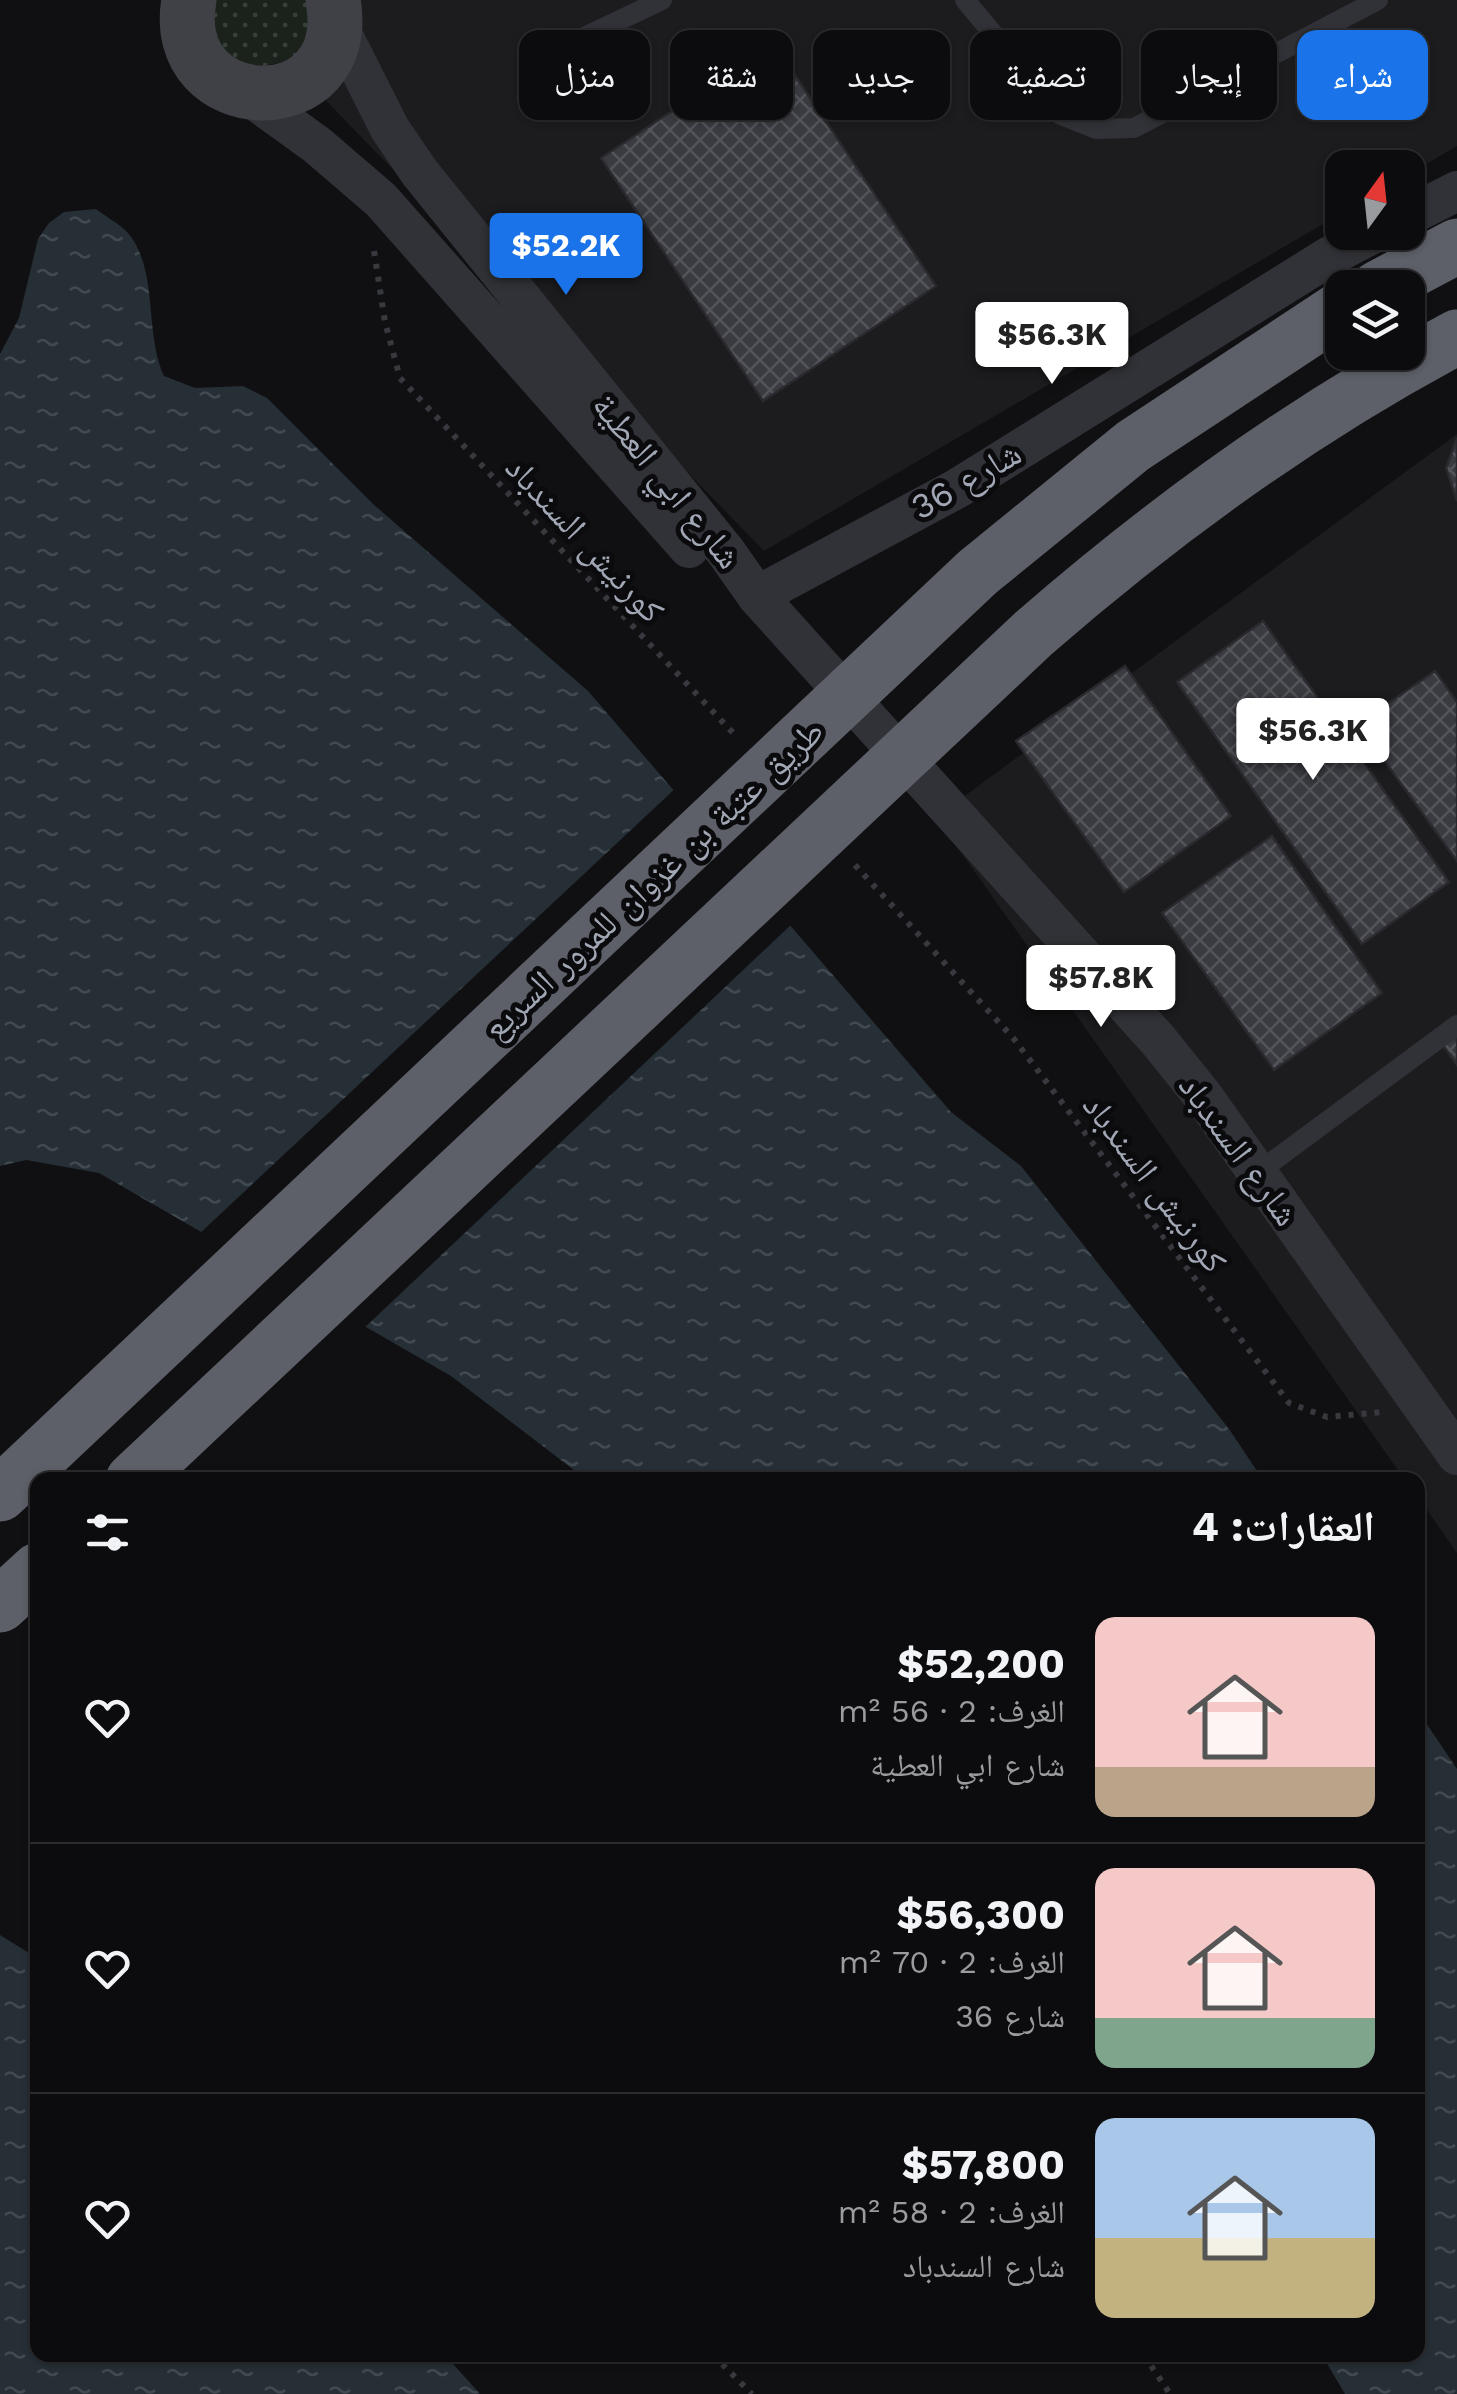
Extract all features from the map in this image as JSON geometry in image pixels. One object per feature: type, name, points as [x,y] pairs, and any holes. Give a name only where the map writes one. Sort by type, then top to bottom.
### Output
[{"type":"highway","points":[[1412,270],[1457,246]]},
{"type":"highway","name":"طريق عتبة بن غزوان للمرور السريع","points":[[0,1494],[978,572],[1133,446],[1214,388],[1325,319]]},
{"type":"highway","points":[[142,1472],[1077,596],[1257,457],[1457,337]]},
{"type":"highway","points":[[0,1605],[30,1577]]},
{"type":"street","name":"شارع ابي العطية","points":[[185,4],[189,39],[200,64],[220,82],[245,93],[317,145],[381,200],[699,560],[757,596]]},
{"type":"street","name":"شارع ابي العطية","points":[[245,93],[278,93],[308,79],[328,54],[334,11]]},
{"type":"street","name":"شارع ابي العطية","points":[[334,11],[390,129],[420,173],[726,552],[757,596]]},
{"type":"street","points":[[1425,207],[1457,191]]},
{"type":"street","name":"شارع 36","points":[[757,596],[958,488],[1343,250]]},
{"type":"street","name":"شارع السندباد","points":[[757,596],[1158,1040],[1457,1455]]},
{"type":"lane","points":[[600,30],[662,0]]},
{"type":"lane","points":[[965,0],[1061,116],[1096,130],[1134,128],[1378,0]]},
{"type":"lane","points":[[1257,1173],[1457,1026]]},
{"type":"path","name":"كورنيش السندباد","points":[[381,200],[372,262],[400,378],[734,734]]},
{"type":"path","name":"كورنيش السندباد","points":[[855,864],[1014,1038],[1289,1403],[1326,1417],[1424,1408]]},
{"type":"path","points":[[720,2362],[752,2394]]},
{"type":"path","points":[[1149,2362],[1170,2394]]},
{"type":"shaded area","points":[[204,0],[315,0],[306,58],[229,72]]},
{"type":"shaded area","points":[[228,0],[1457,0],[1457,146],[1425,165],[1425,150],[1325,150],[1325,223],[764,551]]},
{"type":"shaded area","points":[[1457,434],[1457,1553],[1425,1507],[1425,1472],[1399,1472],[936,817]]},
{"type":"water","points":[[96,209],[125,230],[138,248],[164,376],[195,388],[243,386],[267,398],[373,504],[588,691],[951,1112],[1021,1166],[1229,1429],[1258,1472],[577,1472],[451,1376],[99,1173],[26,1160],[0,1166],[0,354],[19,318],[38,239],[49,223],[64,212]]},
{"type":"water","points":[[1425,1721],[1457,1769],[1457,2394],[1345,2394],[1326,2362],[1425,2362]]},
{"type":"water","points":[[0,1935],[30,1954],[30,2362],[451,2362],[480,2394],[0,2394]]},
{"type":"pier","points":[[677,787],[794,922],[362,1330],[198,1235]]},
{"type":"building","points":[[793,72],[813,102],[813,120],[825,120],[936,286],[763,401],[601,158],[670,113],[670,120],[793,120]]},
{"type":"building","points":[[1457,438],[1457,501],[1446,468]]},
{"type":"building","points":[[1263,621],[1449,882],[1362,944],[1177,682]]},
{"type":"building","points":[[1125,666],[1231,816],[1124,892],[1016,741]]},
{"type":"building","points":[[1435,671],[1457,702],[1457,861],[1358,724]]},
{"type":"building","points":[[1272,836],[1382,993],[1274,1070],[1162,913]]},
{"type":"building","points":[[1457,1029],[1457,1065],[1440,1041]]}]
